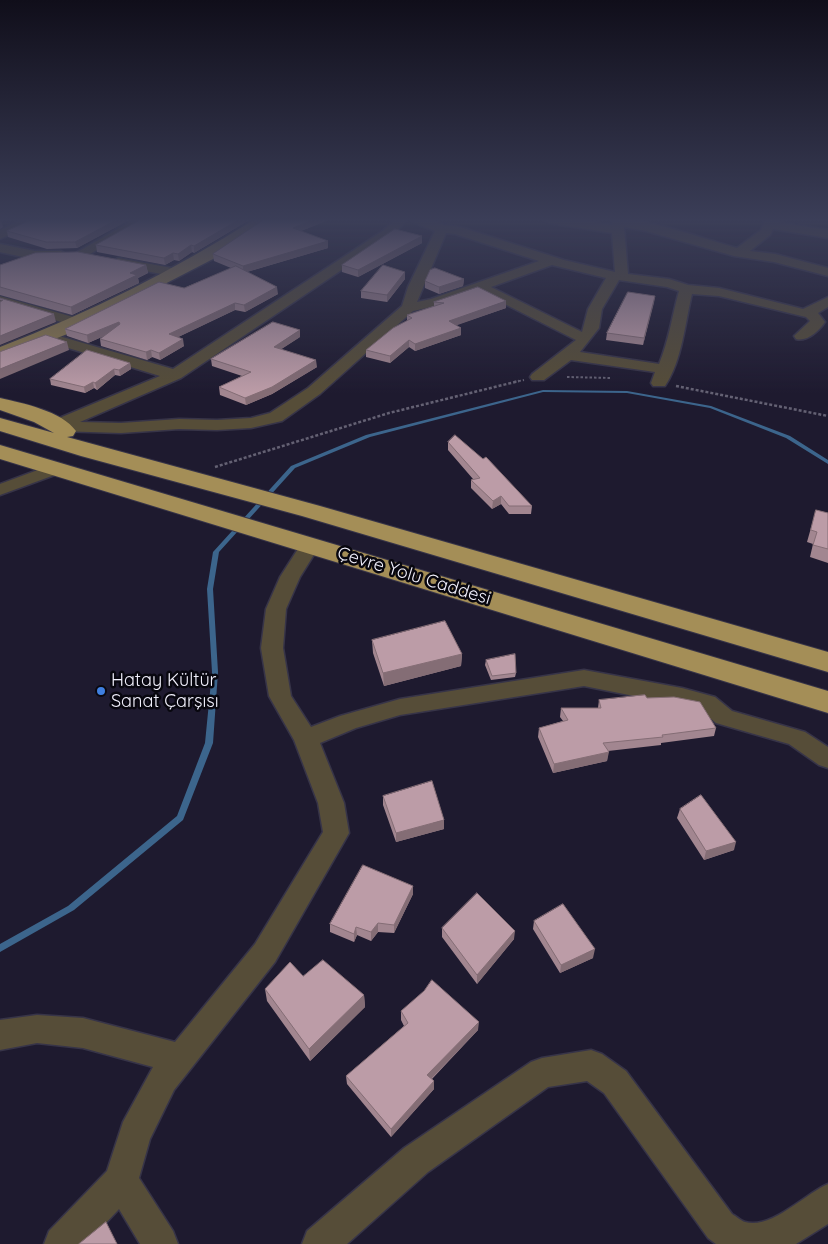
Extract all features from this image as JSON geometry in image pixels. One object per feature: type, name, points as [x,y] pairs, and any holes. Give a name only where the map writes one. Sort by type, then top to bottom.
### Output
[{"type":"highway","points":[[0,404],[30,412],[58,426],[89,451]]},
{"type":"highway","name":"Çevre Yolu Caddesi","points":[[0,424],[89,451],[312,511],[828,662]]},
{"type":"highway","name":"Çevre Yolu Caddesi","points":[[0,452],[828,702]]},
{"type":"highway","points":[[0,461],[60,470]]},
{"type":"main road","points":[[0,354],[47,337],[162,277]]},
{"type":"street","points":[[58,426],[174,375],[324,277]]},
{"type":"street","points":[[408,308],[420,277]]},
{"type":"street","points":[[58,426],[121,428],[179,424],[217,425],[251,423],[276,417],[314,392],[408,308],[435,302],[504,277]]},
{"type":"street","points":[[538,377],[568,355],[584,339],[592,328],[594,311],[617,277]]},
{"type":"street","points":[[626,277],[669,283],[686,289],[719,292],[802,313],[810,312],[828,301]]},
{"type":"street","points":[[479,286],[584,339]]},
{"type":"street","points":[[659,383],[676,340],[676,330],[686,289]]},
{"type":"street","points":[[0,300],[75,322]]},
{"type":"street","points":[[801,336],[818,322],[810,312]]},
{"type":"street","points":[[47,337],[174,375]]},
{"type":"street","points":[[568,355],[665,369]]},
{"type":"street","points":[[0,490],[60,470]]},
{"type":"street","points":[[62,1244],[121,1182],[135,1134],[162,1079],[181,1059],[265,953],[336,833],[331,803],[306,739],[280,696],[272,648],[276,609],[290,577],[310,545]]},
{"type":"street","points":[[306,739],[348,722],[400,707],[584,678],[682,696],[707,703],[724,717],[797,738],[828,759]]},
{"type":"street","points":[[0,1035],[36,1029],[83,1032],[181,1059]]},
{"type":"street","points":[[320,1244],[416,1160],[542,1073],[592,1065],[615,1082],[726,1235],[744,1240],[773,1237],[813,1215],[828,1201]]},
{"type":"street","points":[[121,1182],[160,1244]]},
{"type":"path","points":[[209,468],[389,412],[538,377],[594,376],[613,378]]},
{"type":"path","points":[[659,383],[828,416]]},
{"type":"building","points":[[0,277],[133,277],[71,307],[0,287]]},
{"type":"building","points":[[210,277],[258,277],[277,287],[244,305],[235,303],[169,334],[183,339],[159,353],[151,350],[146,352],[100,339],[120,324],[119,322],[87,335],[65,329],[159,282],[184,288]]},
{"type":"building","points":[[373,277],[401,277],[387,295],[361,291]]},
{"type":"building","points":[[427,277],[459,277],[464,279],[439,287],[425,281]]},
{"type":"building","points":[[478,287],[506,301],[449,321],[461,328],[415,344],[409,340],[390,356],[366,350],[393,328],[412,318],[407,315],[444,303],[434,302]]},
{"type":"building","points":[[628,292],[655,296],[644,338],[607,333]]},
{"type":"building","points":[[0,298],[54,314],[0,336],[0,302],[3,300],[0,300]]},
{"type":"building","points":[[273,322],[300,330],[274,347],[316,360],[272,387],[245,398],[219,387],[251,372],[211,359]]},
{"type":"building","points":[[46,335],[67,342],[0,369],[0,352]]},
{"type":"building","points":[[87,350],[130,363],[119,370],[114,369],[95,383],[93,382],[84,387],[50,379]]},
{"type":"building","points":[[455,435],[483,459],[486,457],[532,506],[509,506],[501,496],[493,501],[471,480],[480,478],[448,442]]},
{"type":"building","points":[[816,510],[828,513],[828,549],[813,545],[817,532],[811,530]]},
{"type":"building","points":[[445,621],[462,654],[383,673],[372,640]]},
{"type":"building","points":[[515,654],[516,673],[492,676],[486,660]]},
{"type":"building","points":[[645,695],[647,698],[674,697],[700,702],[716,728],[662,735],[663,737],[603,743],[609,752],[554,764],[539,728],[568,720],[561,708],[601,708],[599,700]]},
{"type":"building","points":[[432,781],[444,820],[396,833],[383,796]]},
{"type":"building","points":[[701,795],[736,842],[706,851],[680,809]]},
{"type":"building","points":[[363,865],[413,886],[394,925],[378,923],[371,932],[356,927],[354,934],[330,924]]},
{"type":"building","points":[[477,893],[515,931],[477,975],[442,928]]},
{"type":"building","points":[[563,904],[595,949],[561,965],[534,921]]},
{"type":"building","points":[[323,960],[364,995],[309,1049],[265,989],[290,962],[303,976]]},
{"type":"building","points":[[432,980],[479,1022],[427,1075],[434,1081],[391,1129],[346,1076],[408,1023],[401,1011],[424,991]]},
{"type":"building","points":[[106,1222],[117,1244],[79,1244]]},
{"type":"waterway","points":[[0,948],[71,908],[180,818],[209,743],[215,672],[210,589],[216,552],[293,467],[368,436],[543,391],[627,392],[711,407],[788,437],[828,462]]},
{"type":"place","name":"Hatay Kültür Sanat Çarşısı","points":[[101,691]]}]
